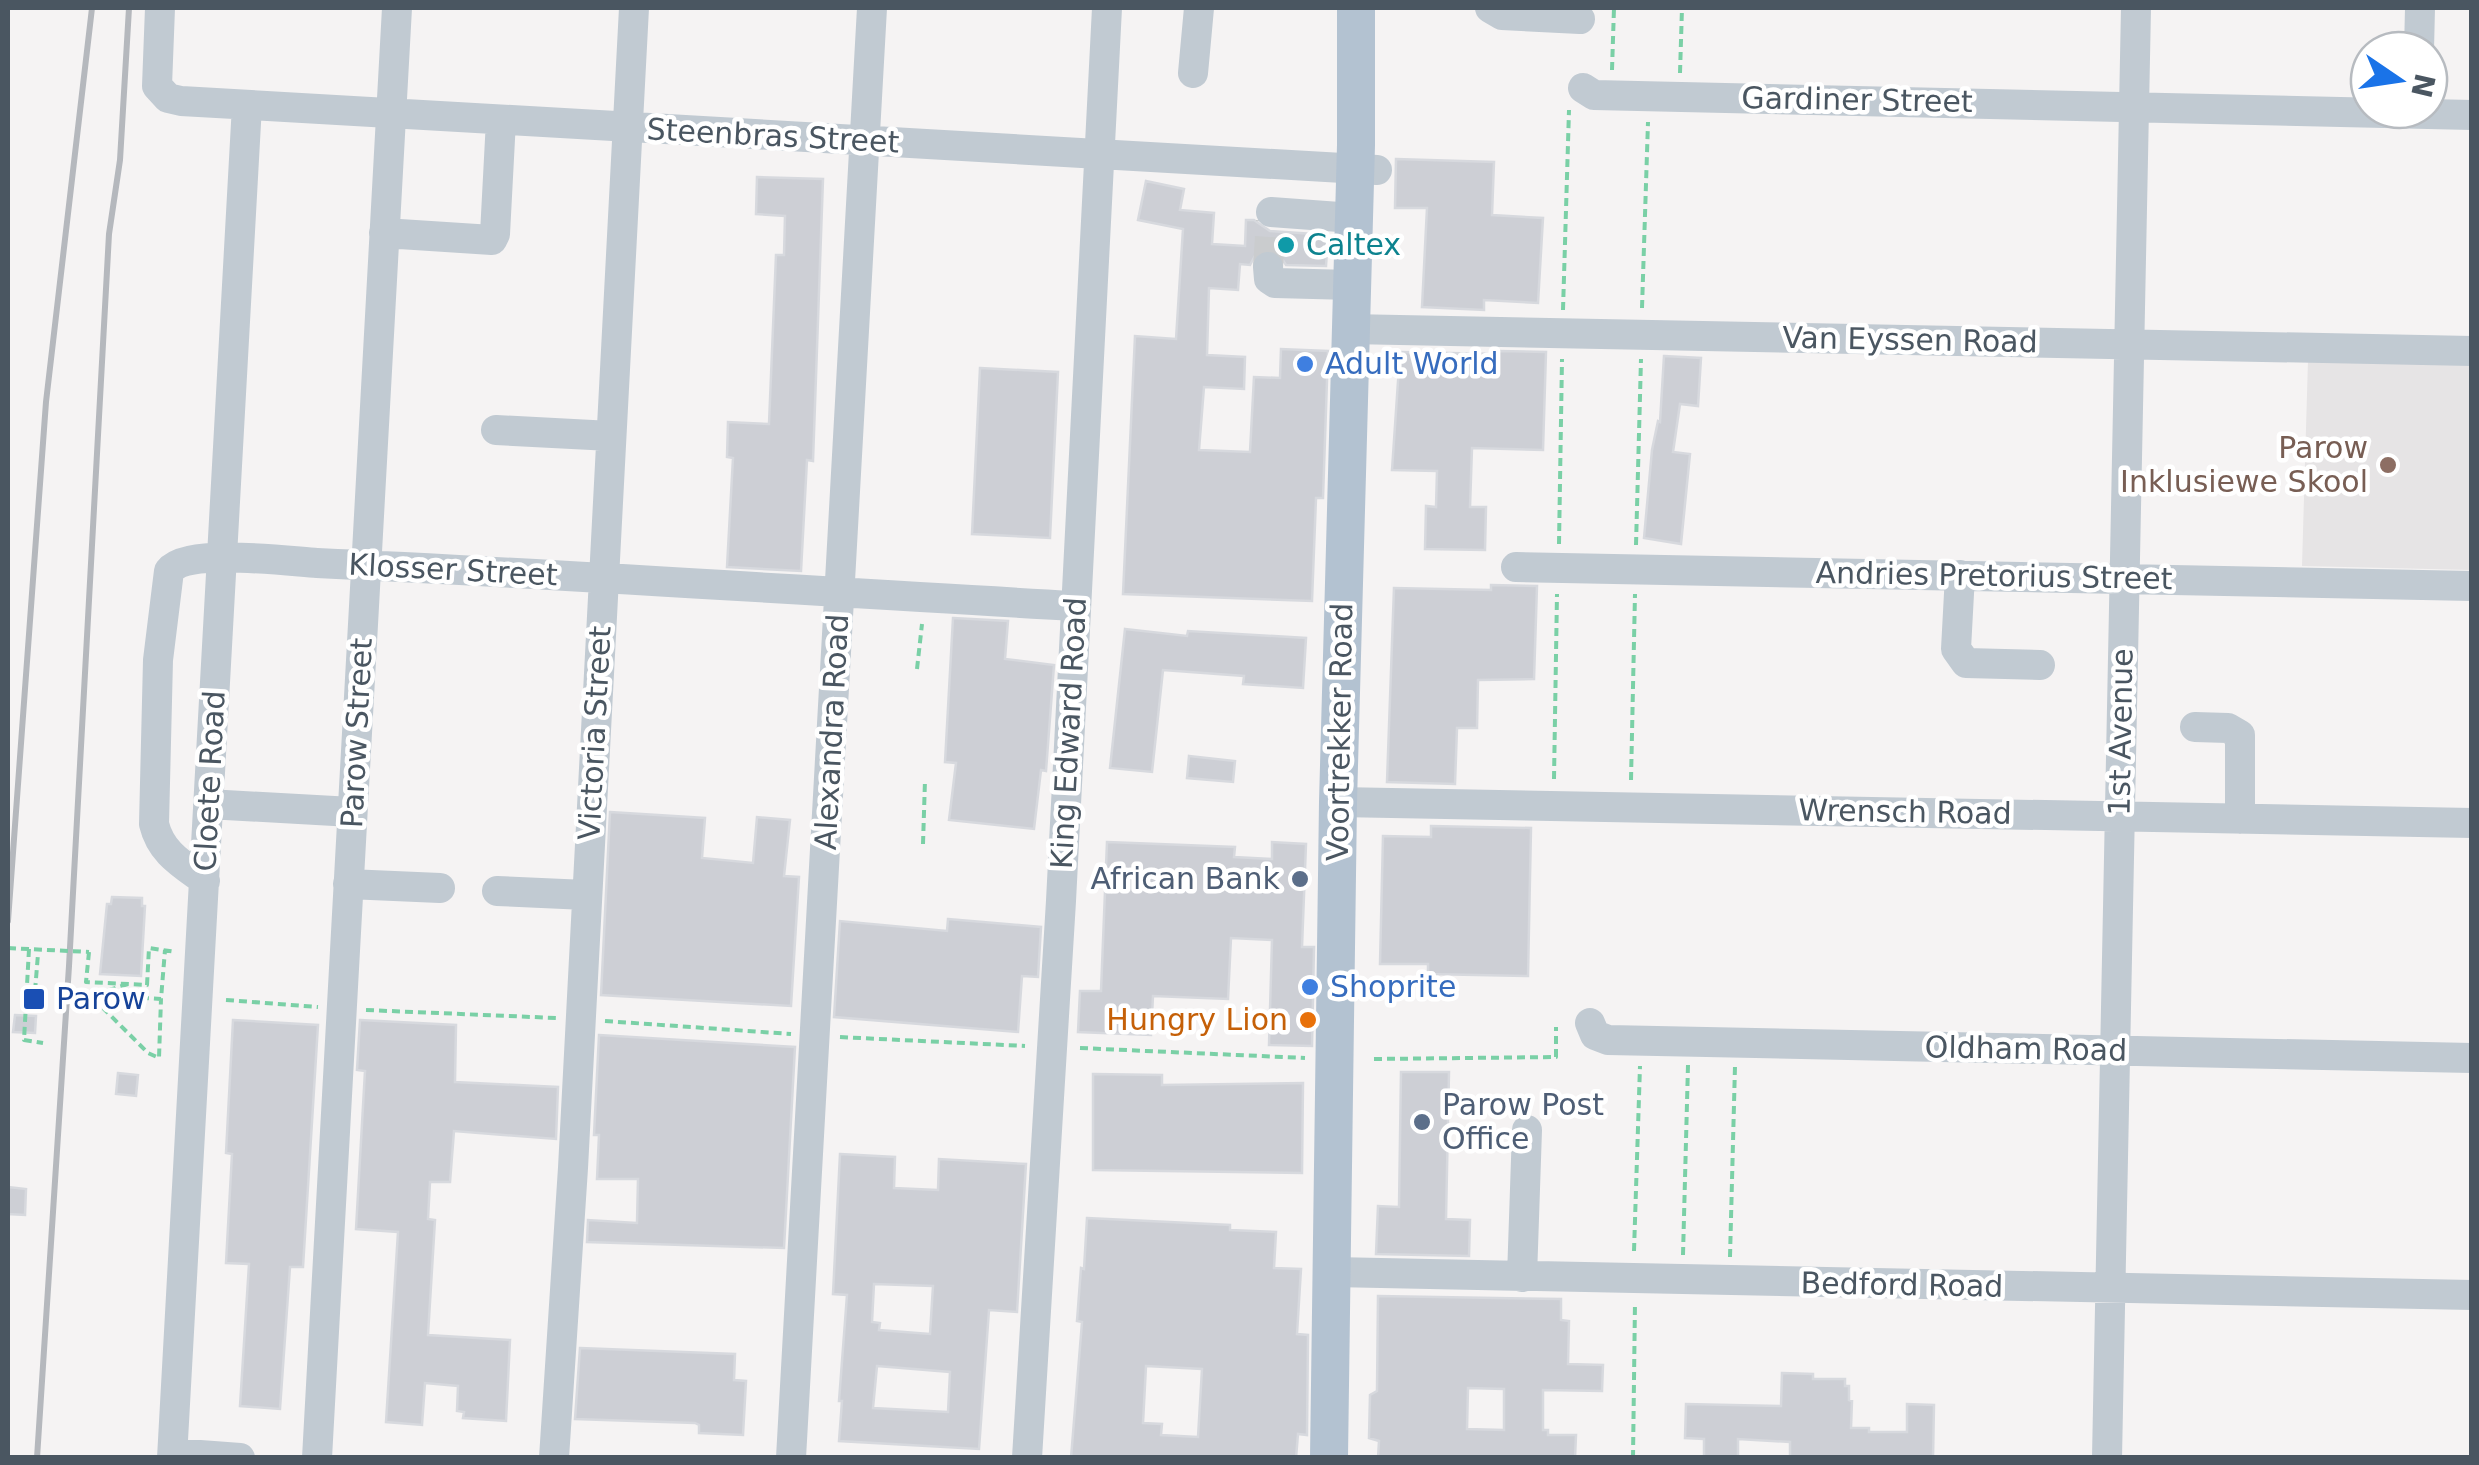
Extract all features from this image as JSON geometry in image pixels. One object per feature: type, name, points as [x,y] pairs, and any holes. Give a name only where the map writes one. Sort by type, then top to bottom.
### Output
[{"type":"main road","name":"Voortrekker Road","points":[[1356,8],[1366,170],[1353,218],[1351,285],[1361,330]]},
{"type":"main road","name":"Voortrekker Road","points":[[1352,1458],[1344,1273],[1349,802],[1366,170],[1379,8]]},
{"type":"main road","name":"Voortrekker Road","points":[[1329,1458],[1344,1273]]},
{"type":"street","name":"Steenbras Street","points":[[160,8],[156,78],[157,86],[168,98],[1366,170]]},
{"type":"street","name":"Parow Street","points":[[317,1458],[397,8]]},
{"type":"street","name":"Victoria Street","points":[[554,1458],[634,8]]},
{"type":"street","name":"Alexandra Road","points":[[792,1458],[872,8]]},
{"type":"street","name":"King Edward Road","points":[[1027,1458],[1107,8]]},
{"type":"street","points":[[1193,73],[1199,8]]},
{"type":"street","points":[[1490,8],[1502,15],[1580,19]]},
{"type":"street","name":"1st Avenue","points":[[2107,1458],[2136,8]]},
{"type":"street","name":"Gardiner Street","points":[[1576,94],[1648,102],[2349,110]]},
{"type":"street","name":"Cloete Road","points":[[172,1456],[247,105]]},
{"type":"street","points":[[384,232],[492,240],[501,120]]},
{"type":"street","points":[[1273,165],[1271,216],[1353,218]]},
{"type":"street","points":[[1268,273],[1278,283],[1351,285]]},
{"type":"street","name":"Van Eyssen Road","points":[[1361,330],[2472,351]]},
{"type":"street","points":[[496,430],[611,436]]},
{"type":"street","name":"Klosser Street","points":[[205,882],[165,850],[158,842],[154,824],[158,660],[169,571],[184,560],[222,558],[366,565],[1075,606]]},
{"type":"street","name":"Andries Pretorius Street","points":[[1516,568],[2472,586]]},
{"type":"street","points":[[1960,575],[1956,650],[1961,660],[2040,665]]},
{"type":"street","points":[[2195,726],[2228,728],[2240,735],[2240,819]]},
{"type":"street","name":"Wrensch Road","points":[[1349,802],[2472,823]]},
{"type":"street","points":[[208,804],[352,812]]},
{"type":"street","points":[[348,884],[440,888]]},
{"type":"street","points":[[497,891],[586,896]]},
{"type":"street","name":"Oldham Road","points":[[1590,1023],[1596,1035],[1608,1040],[2472,1058]]},
{"type":"street","points":[[1522,1278],[1527,1130]]},
{"type":"street","name":"Bedford Road","points":[[1344,1273],[2472,1295]]},
{"type":"street","points":[[172,1456],[240,1458]]},
{"type":"path","points":[[1612,80],[1614,8]]},
{"type":"path","points":[[1679,82],[1682,8]]},
{"type":"path","points":[[1563,317],[1576,94]]},
{"type":"path","points":[[1642,318],[1648,102]]},
{"type":"path","points":[[917,669],[924,598]]},
{"type":"path","points":[[923,844],[925,780]]},
{"type":"path","points":[[8,948],[89,952],[86,982],[147,985],[148,948],[176,952],[176,968]]},
{"type":"path","points":[[30,949],[24,1040],[43,1042]]},
{"type":"path","points":[[129,984],[106,991],[104,1010],[148,1054],[159,1058],[165,950]]},
{"type":"path","points":[[35,992],[38,954]]},
{"type":"path","points":[[115,996],[161,999]]},
{"type":"path","points":[[226,1000],[318,1007]]},
{"type":"path","points":[[1374,1059],[1556,1057],[1556,1027]]},
{"type":"path","points":[[1683,1265],[1688,1057]]},
{"type":"path","points":[[1730,1266],[1735,1057]]},
{"type":"path","points":[[1634,1261],[1640,1058]]},
{"type":"path","points":[[1632,1292],[1636,1303],[1633,1458]]},
{"type":"shaded area","name":"Parow Inklusiewe Skool","points":[[2308,360],[2471,364],[2471,570],[2302,566]]},
{"type":"building","points":[[1396,159],[1494,162],[1492,215],[1543,218],[1538,303],[1484,300],[1484,310],[1422,307],[1427,208],[1395,208]]},
{"type":"building","points":[[757,177],[823,179],[813,461],[807,460],[801,571],[727,567],[733,458],[727,457],[728,422],[769,424],[776,255],[784,255],[785,216],[756,214]]},
{"type":"building","points":[[1146,181],[1184,189],[1180,210],[1214,213],[1212,244],[1245,246],[1246,220],[1254,220],[1270,231],[1328,235],[1326,266],[1286,265],[1277,251],[1265,249],[1257,252],[1250,265],[1240,264],[1238,290],[1209,288],[1207,355],[1245,357],[1244,389],[1204,387],[1199,450],[1250,452],[1254,377],[1280,378],[1281,349],[1328,351],[1323,498],[1316,498],[1312,601],[1123,594],[1135,336],[1176,339],[1183,229],[1138,220]]},
{"type":"building","points":[[1400,352],[1546,352],[1543,450],[1472,448],[1470,507],[1486,507],[1485,550],[1425,549],[1426,506],[1436,507],[1437,471],[1392,470]]},
{"type":"building","points":[[1664,356],[1701,358],[1698,406],[1680,404],[1673,452],[1690,454],[1681,544],[1644,538],[1652,450],[1660,422]]},
{"type":"building","points":[[980,368],[1058,372],[1050,538],[972,534]]},
{"type":"building","points":[[1491,585],[1537,586],[1534,679],[1478,680],[1477,728],[1457,728],[1455,784],[1387,782],[1394,588],[1491,590]]},
{"type":"building","points":[[953,618],[1008,621],[1005,659],[1054,665],[1046,771],[1041,770],[1034,829],[949,820],[956,763],[945,762]]},
{"type":"building","points":[[1125,629],[1187,636],[1188,631],[1306,638],[1303,688],[1243,684],[1244,676],[1163,670],[1152,772],[1110,768]]},
{"type":"building","points":[[1189,756],[1235,761],[1233,782],[1187,778]]},
{"type":"building","points":[[610,812],[705,818],[702,858],[753,863],[757,817],[790,820],[784,876],[799,877],[791,1006],[601,995]]},
{"type":"building","points":[[1431,826],[1531,828],[1528,976],[1428,974],[1428,964],[1380,964],[1383,836],[1431,837]]},
{"type":"building","points":[[1107,842],[1235,847],[1234,857],[1272,859],[1272,842],[1306,844],[1302,947],[1314,947],[1312,1046],[1269,1045],[1272,940],[1231,938],[1228,999],[1153,996],[1151,1035],[1078,1032],[1080,991],[1101,991]]},
{"type":"building","name":"Parow","points":[[112,897],[142,898],[145,906],[141,976],[100,974],[107,904],[111,904]]},
{"type":"building","points":[[948,919],[1041,927],[1038,977],[1022,976],[1018,1032],[834,1017],[840,921],[947,931]]},
{"type":"building","points":[[15,1015],[36,1016],[35,1033],[13,1032]]},
{"type":"building","points":[[233,1020],[318,1025],[303,1267],[290,1267],[280,1409],[240,1406],[249,1264],[226,1263],[232,1154],[226,1153]]},
{"type":"building","points":[[360,1020],[456,1025],[455,1082],[558,1087],[556,1139],[454,1131],[450,1182],[430,1182],[428,1219],[435,1220],[428,1335],[510,1340],[506,1421],[463,1418],[464,1412],[457,1411],[458,1386],[425,1383],[422,1425],[386,1422],[398,1232],[356,1229],[365,1071],[357,1070]]},
{"type":"building","points":[[599,1035],[795,1047],[784,1248],[587,1242],[588,1220],[637,1223],[638,1179],[597,1179],[599,1135],[594,1135]]},
{"type":"building","points":[[1401,1072],[1449,1072],[1446,1219],[1470,1220],[1469,1256],[1376,1254],[1378,1206],[1399,1207]]},
{"type":"building","points":[[118,1073],[138,1075],[136,1096],[116,1094]]},
{"type":"building","points":[[1093,1074],[1162,1075],[1162,1085],[1303,1083],[1302,1173],[1093,1170]]},
{"type":"building","points":[[840,1154],[895,1157],[894,1188],[938,1190],[939,1159],[1026,1164],[1017,1312],[989,1310],[979,1449],[839,1441],[847,1295],[833,1294]],"holes":[[[874,1284],[933,1286],[930,1334],[879,1330],[880,1323],[872,1322]],[[877,1366],[950,1372],[948,1412],[873,1408]]]},
{"type":"building","points":[[8,1187],[26,1189],[25,1215],[8,1214]]},
{"type":"building","points":[[1087,1218],[1230,1225],[1230,1230],[1276,1232],[1274,1268],[1301,1269],[1297,1334],[1308,1335],[1307,1435],[1298,1434],[1296,1458],[1071,1458],[1082,1322],[1077,1321],[1081,1268],[1084,1269]],"holes":[[[1146,1366],[1202,1369],[1198,1437],[1161,1435],[1162,1424],[1143,1423]]]},
{"type":"building","points":[[1378,1296],[1561,1299],[1561,1320],[1569,1321],[1568,1364],[1603,1365],[1602,1391],[1543,1390],[1543,1430],[1548,1430],[1548,1435],[1576,1435],[1575,1458],[1378,1458],[1379,1441],[1369,1438],[1370,1395],[1377,1391]],"holes":[[[1468,1388],[1504,1389],[1504,1430],[1467,1429]]]},
{"type":"building","points":[[580,1348],[735,1354],[734,1380],[746,1381],[743,1435],[699,1433],[695,1423],[575,1419]]},
{"type":"building","points":[[1782,1373],[1813,1374],[1813,1379],[1845,1379],[1852,1401],[1851,1428],[1869,1428],[1869,1432],[1907,1432],[1907,1404],[1934,1405],[1933,1458],[1790,1458],[1790,1442],[1738,1439],[1738,1458],[1704,1458],[1704,1439],[1685,1438],[1686,1404],[1781,1406]]},
{"type":"tunnel","points":[[1268,267],[1271,221]]},
{"type":"railway","points":[[8,921],[46,402],[92,8]]},
{"type":"railway","points":[[37,1458],[69,966],[109,234],[120,160],[129,8]]},
{"type":"place","name":"Caltex","points":[[1286,245]]},
{"type":"place","name":"Adult World","points":[[1305,364]]},
{"type":"place","name":"Parow Inklusiewe Skool","points":[[2388,465]]},
{"type":"place","name":"African Bank","points":[[1300,879]]},
{"type":"place","name":"Shoprite","points":[[1310,987]]},
{"type":"place","name":"Parow","points":[[34,999]]},
{"type":"place","name":"Hungry Lion","points":[[1308,1020]]},
{"type":"place","name":"Parow Post Office","points":[[1422,1122]]}]
